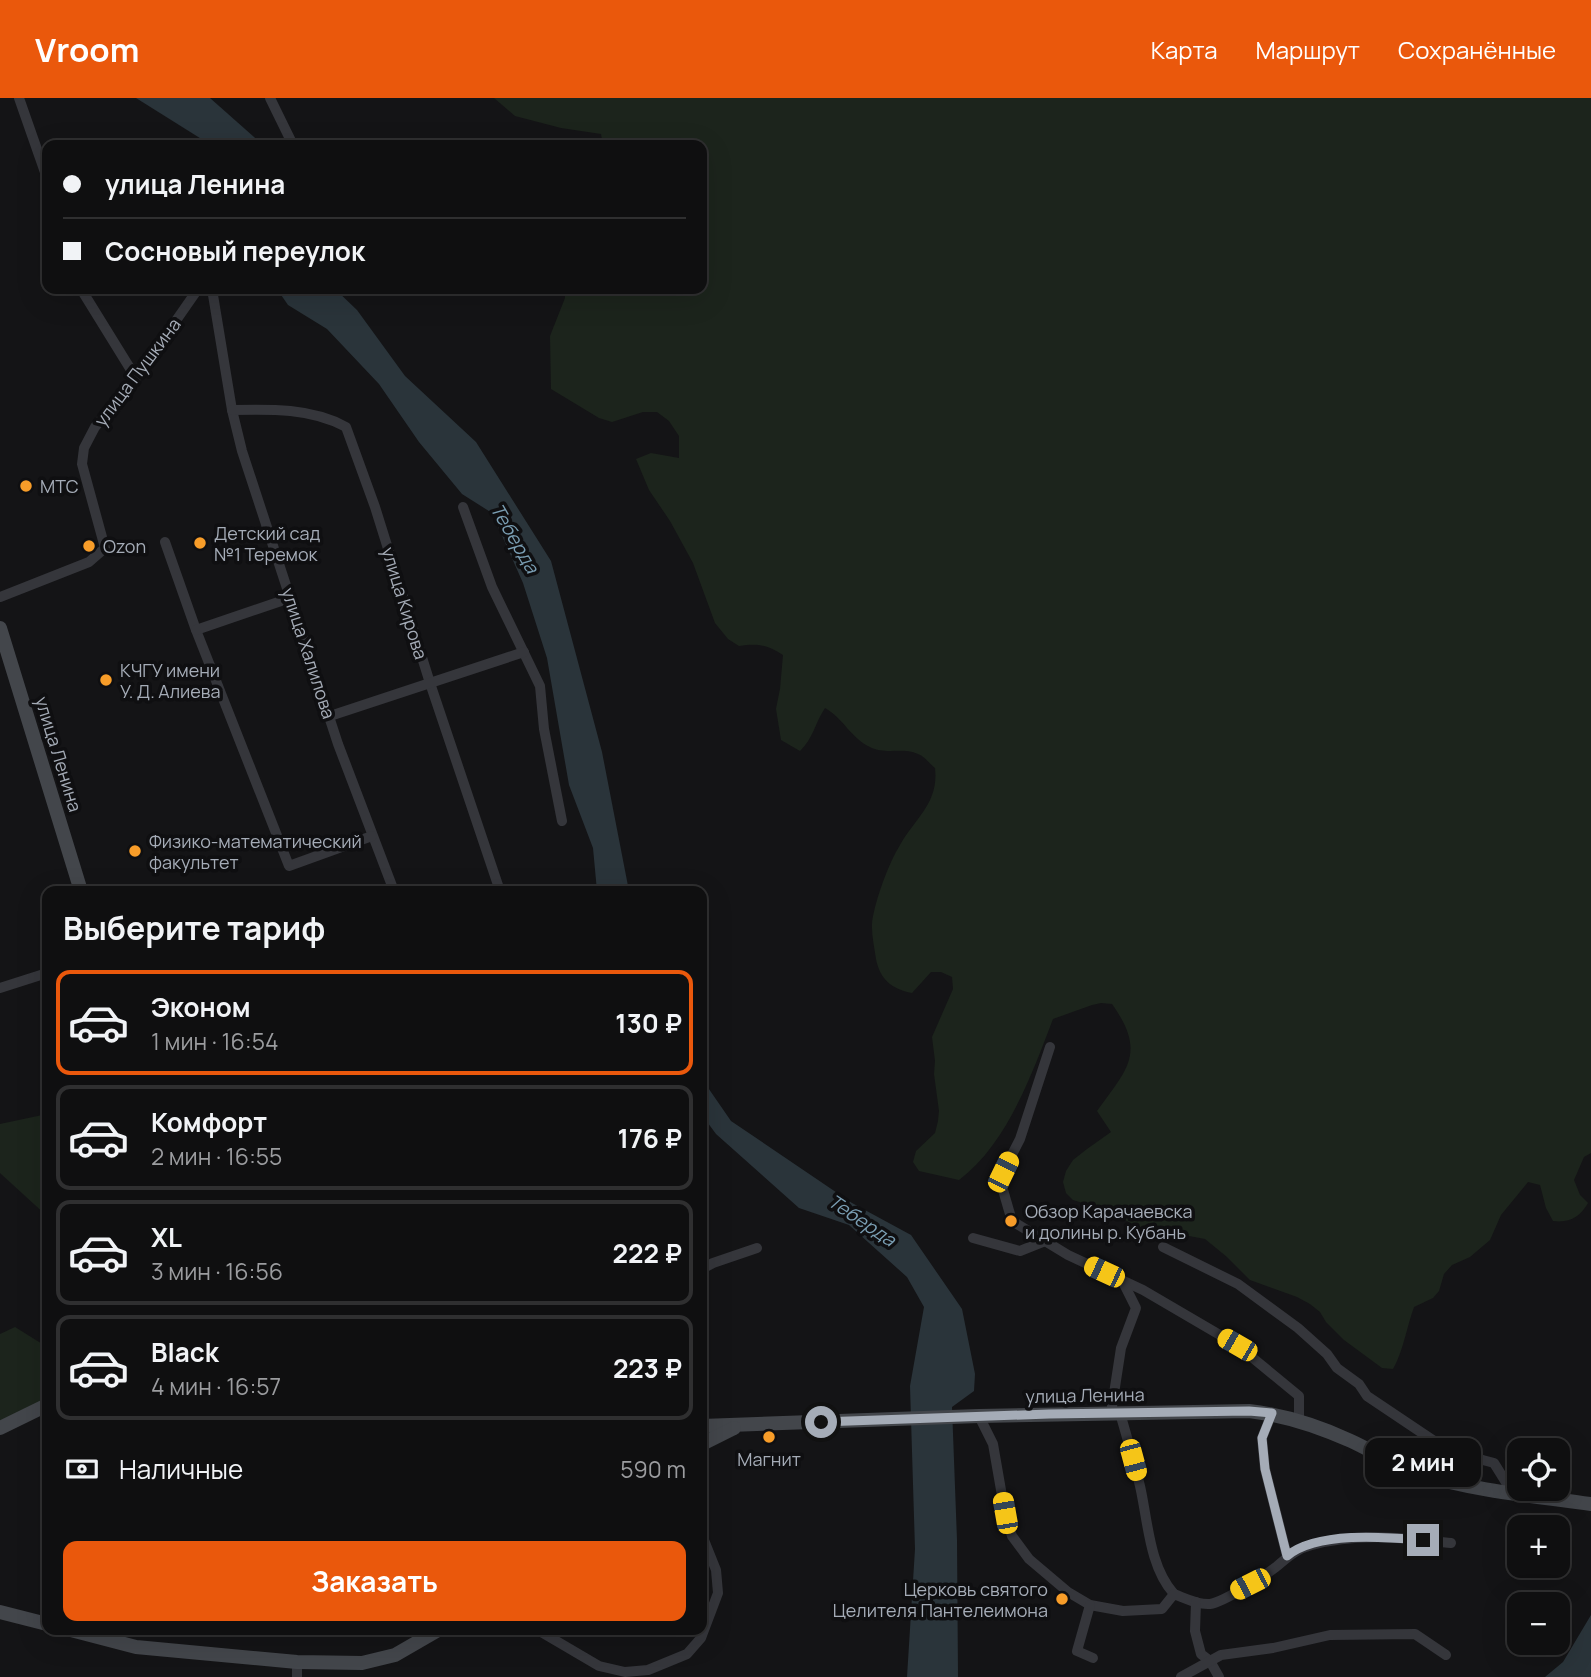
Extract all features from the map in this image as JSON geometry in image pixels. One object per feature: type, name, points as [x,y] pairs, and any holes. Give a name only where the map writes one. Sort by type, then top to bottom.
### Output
[{"type":"main road","name":"улица Ленина","points":[[0,628],[79,886]]},
{"type":"main road","points":[[0,1428],[42,1407]]},
{"type":"main road","name":"улица Ленина","points":[[707,1426],[1249,1411],[1272,1413],[1350,1440],[1416,1473],[1507,1491]]},
{"type":"main road","name":"улица Ленина","points":[[707,1442],[742,1424]]},
{"type":"main road","name":"улица Ленина","points":[[1570,1501],[1591,1504]]},
{"type":"main road","points":[[0,1612],[42,1623]]},
{"type":"main road","points":[[90,1635],[136,1647],[297,1670],[362,1663],[398,1653],[425,1635]]},
{"type":"street","points":[[19,98],[42,160]]},
{"type":"street","points":[[270,98],[291,140]]},
{"type":"street","points":[[84,294],[136,378]]},
{"type":"street","name":"улица Пушкина","points":[[0,597],[89,562],[104,548],[82,464],[84,448],[95,427],[136,378],[195,294]]},
{"type":"street","name":"улица Халилова","points":[[213,294],[232,410],[242,451],[338,744],[392,886]]},
{"type":"street","name":"улица Кирова","points":[[232,410],[281,409],[334,421],[346,427],[375,507],[430,683],[498,886]]},
{"type":"street","points":[[463,507],[492,587],[540,686],[544,729],[562,821]]},
{"type":"street","points":[[165,542],[196,630],[289,866],[372,836]]},
{"type":"street","points":[[196,630],[290,598]]},
{"type":"street","points":[[330,716],[524,652]]},
{"type":"street","points":[[0,988],[42,975]]},
{"type":"street","points":[[1050,1046],[1020,1139],[1003,1172],[1003,1190],[1012,1221],[1068,1255],[1143,1290],[1237,1345],[1299,1396],[1298,1421]]},
{"type":"street","points":[[973,1238],[1020,1251],[1045,1241]]},
{"type":"street","points":[[1163,1247],[1238,1284],[1298,1328],[1327,1354],[1337,1368],[1359,1384],[1367,1396],[1449,1451],[1494,1463],[1507,1484]]},
{"type":"street","points":[[707,1267],[757,1248]]},
{"type":"street","points":[[1122,1280],[1136,1308],[1121,1348],[1115,1413],[1139,1483],[1154,1554],[1164,1582],[1174,1594],[1211,1604],[1250,1584],[1287,1556],[1310,1545],[1364,1536],[1451,1543]]},
{"type":"street","points":[[1272,1413],[1262,1438],[1265,1469],[1287,1556]]},
{"type":"street","points":[[972,1417],[993,1444],[1005,1513],[1012,1536],[1029,1559],[1068,1592],[1090,1605],[1123,1611],[1162,1609],[1174,1594]]},
{"type":"street","points":[[707,1548],[716,1570],[718,1593],[707,1622]]},
{"type":"street","points":[[1196,1602],[1195,1631],[1201,1654],[1210,1661],[1219,1677]]},
{"type":"street","points":[[1090,1605],[1077,1651],[1093,1658]]},
{"type":"street","points":[[1181,1677],[1221,1655],[1341,1634],[1416,1634],[1446,1655]]},
{"type":"street","points":[[546,1635],[599,1666],[625,1671],[648,1670],[687,1654],[702,1635]]},
{"type":"shaded area","points":[[494,98],[1591,98],[1591,1153],[1584,1157],[1574,1180],[1580,1195],[1588,1203],[1574,1218],[1553,1221],[1546,1208],[1540,1185],[1528,1182],[1501,1215],[1490,1240],[1470,1257],[1452,1265],[1444,1274],[1439,1291],[1433,1298],[1414,1307],[1393,1369],[1382,1368],[1344,1340],[1310,1304],[1250,1280],[1205,1239],[1136,1226],[1111,1212],[1073,1200],[1066,1193],[1063,1182],[1073,1160],[1111,1132],[1097,1111],[1124,1072],[1129,1060],[1129,1035],[1112,1004],[1092,1005],[1053,1019],[1027,1085],[1004,1128],[976,1165],[959,1180],[919,1171],[913,1162],[916,1151],[935,1133],[938,1121],[932,1037],[953,989],[952,977],[941,972],[931,972],[912,993],[892,986],[878,966],[872,926],[891,861],[930,800],[935,768],[922,756],[912,752],[870,747],[857,739],[825,708],[800,751],[781,740],[776,709],[783,655],[762,646],[739,646],[728,639],[715,623],[693,563],[649,490],[636,459],[651,453],[679,458],[679,436],[669,421],[657,412],[643,412],[612,422],[599,418],[551,389],[550,336],[565,294],[707,294],[707,140],[602,140],[601,134],[561,128],[515,116]]},
{"type":"shaded area","points":[[42,1115],[42,1211],[0,1173],[0,1124]]},
{"type":"shaded area","points":[[15,1327],[42,1344],[42,1400],[15,1418],[0,1422],[0,1334]]},
{"type":"water","points":[[136,98],[210,98],[257,140],[203,140]]},
{"type":"water","name":"Теберда","points":[[280,294],[340,294],[357,310],[405,376],[476,442],[551,561],[602,752],[628,886],[597,886],[593,848],[569,785],[547,658],[523,583],[492,513],[462,494],[419,442],[379,384],[327,329],[288,305]]},
{"type":"water","name":"Теберда","points":[[707,1086],[731,1121],[852,1203],[911,1235],[962,1309],[975,1374],[974,1391],[952,1407],[958,1677],[907,1677],[915,1549],[910,1386],[924,1307],[907,1277],[849,1225],[799,1208],[716,1134],[707,1122]]},
{"type":"water","points":[[1591,1615],[1591,1677],[1545,1677],[1570,1655],[1570,1650]]},
{"type":"place","name":"МТС","points":[[26,486]]},
{"type":"place","name":"Детский сад №1 Теремок","points":[[200,543]]},
{"type":"place","name":"Ozon","points":[[89,546]]},
{"type":"place","name":"КЧГУ имени У. Д. Алиева","points":[[106,680]]},
{"type":"place","name":"Физико-математический факультет","points":[[135,851]]},
{"type":"place","name":"Обзор Карачаевска и долины р. Кубань","points":[[1011,1221]]},
{"type":"place","name":"Магнит","points":[[769,1437]]},
{"type":"place","name":"Церковь святого Целителя Пантелеимона","points":[[1062,1599]]},
{"type":"route","points":[[821,1422],[1097,1413],[1272,1413],[1262,1438],[1265,1469],[1287,1556],[1310,1545],[1364,1536],[1423,1540]]}]
